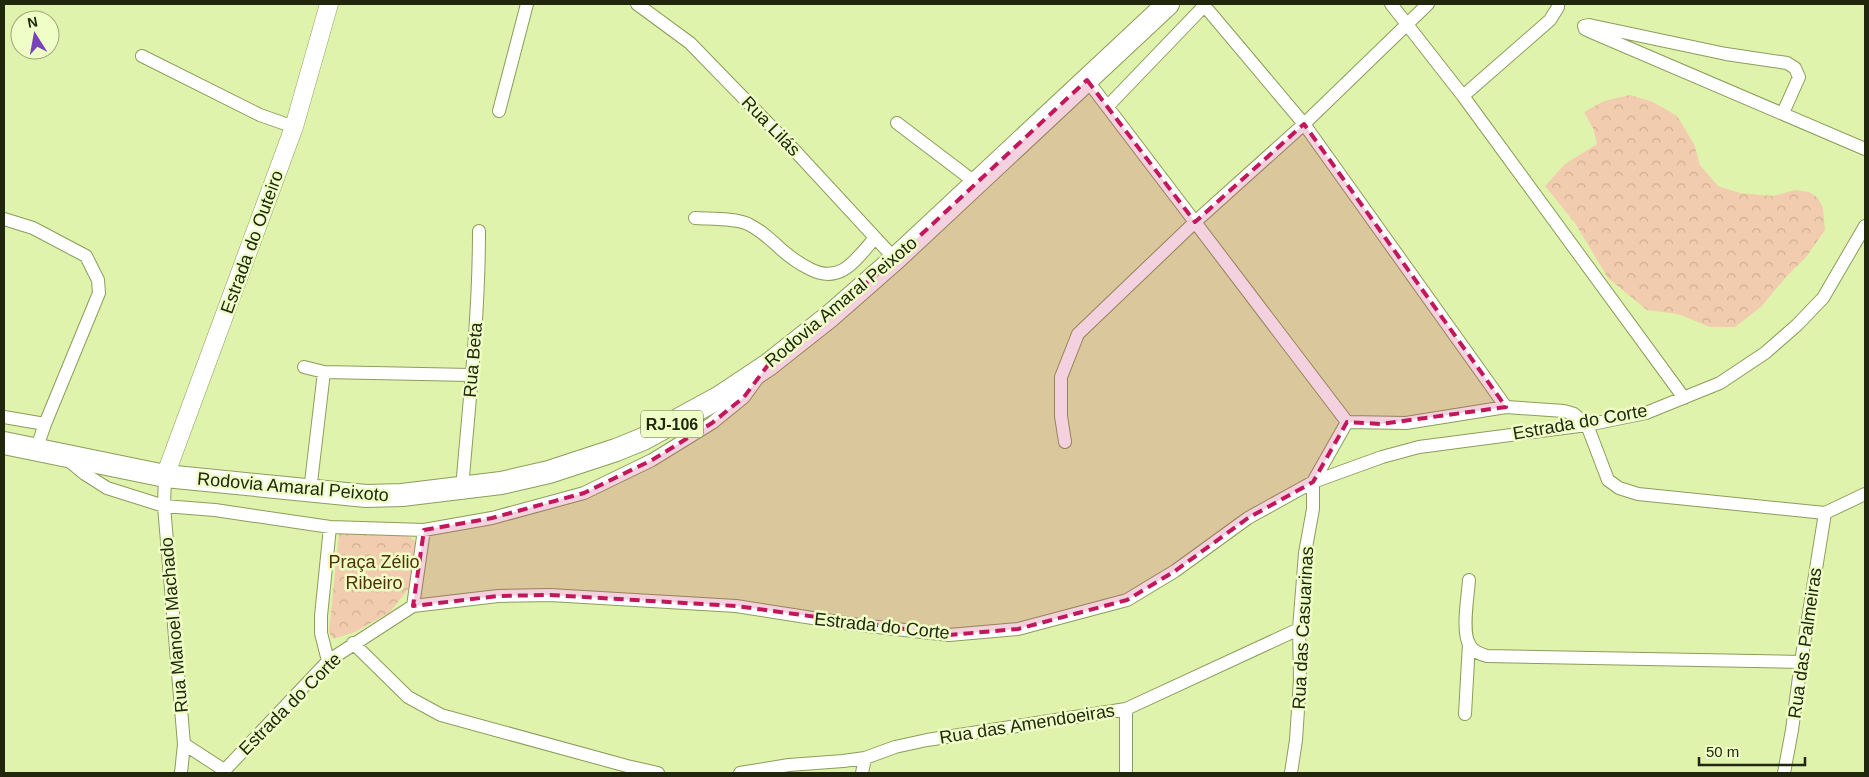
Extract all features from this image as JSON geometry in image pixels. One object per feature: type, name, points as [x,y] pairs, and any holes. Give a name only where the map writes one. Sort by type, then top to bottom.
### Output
[{"type":"highway","name":"Rodovia Amaral Peixoto","points":[[4,443],[165,476],[310,492],[366,496],[393,496],[501,483],[549,472],[616,450],[643,439],[720,397],[768,365],[830,316],[895,259],[1168,4]]},
{"type":"street","name":"Estrada do Outeiro","points":[[165,476],[294,127],[329,4]]},
{"type":"street","points":[[498,111],[527,4]]},
{"type":"street","name":"Rua Lilás","points":[[638,4],[690,44],[797,153],[895,259]]},
{"type":"street","points":[[1108,106],[1204,4],[1304,124],[1506,407]]},
{"type":"street","points":[[1391,4],[1462,96],[1684,398]]},
{"type":"street","points":[[1065,442],[1061,416],[1061,377],[1078,334],[1194,222],[1304,124],[1428,4]]},
{"type":"street","points":[[1462,96],[1550,20],[1558,4]]},
{"type":"street","points":[[1783,113],[1799,76],[1795,68],[1787,63],[1726,54],[1589,25],[1584,26],[1585,29],[1865,148]]},
{"type":"street","points":[[142,56],[260,115],[294,127]]},
{"type":"street","points":[[1087,80],[1347,422]]},
{"type":"street","points":[[897,123],[976,183]]},
{"type":"street","points":[[695,218],[746,223],[761,231],[802,265],[822,275],[833,275],[851,264],[875,238]]},
{"type":"street","points":[[4,219],[33,228],[86,256],[98,280],[99,294],[36,450]]},
{"type":"street","name":"Estrada do Corte","points":[[223,772],[328,661],[353,643],[413,606],[498,596],[550,595],[736,606],[851,624],[949,635],[1018,629],[1127,600],[1175,571],[1248,518],[1313,482],[1382,456],[1419,447],[1587,425],[1646,413],[1720,383],[1765,353],[1824,298],[1865,226]]},
{"type":"street","name":"Rua Beta","points":[[462,489],[471,375],[477,329],[479,231]]},
{"type":"street","points":[[63,455],[85,474],[107,488],[164,506],[215,510],[330,527],[424,530],[492,518],[584,493],[652,460],[712,424],[744,397],[768,365]]},
{"type":"street","points":[[304,367],[324,372],[471,375]]},
{"type":"street","points":[[310,492],[324,372]]},
{"type":"street","points":[[1347,422],[1406,423],[1506,407],[1564,411],[1574,414],[1587,425],[1608,480],[1619,488],[1638,494],[1825,513],[1865,494]]},
{"type":"street","points":[[4,417],[45,424]]},
{"type":"street","points":[[1313,482],[1347,422]]},
{"type":"street","name":"Rua Manoel Machado","points":[[165,476],[164,506],[184,744],[181,773]]},
{"type":"street","name":"Rua das Casuarinas","points":[[1291,773],[1296,740],[1300,679],[1299,629],[1305,553],[1313,509],[1313,482]]},
{"type":"street","name":"Rua das Palmeiras","points":[[1784,773],[1825,513]]},
{"type":"street","points":[[328,661],[321,633],[321,616],[330,527]]},
{"type":"street","points":[[413,606],[424,530]]},
{"type":"street","points":[[1469,580],[1466,634],[1469,643],[1476,652],[1487,656],[1801,662]]},
{"type":"street","name":"Rua das Amendoeiras","points":[[740,773],[788,765],[865,758],[895,747],[927,740],[1126,709],[1299,629]]},
{"type":"street","points":[[353,643],[408,697],[441,715],[658,773]]},
{"type":"street","points":[[1466,714],[1469,643]]},
{"type":"street","points":[[1126,709],[1126,773]]},
{"type":"street","points":[[184,744],[223,772]]},
{"type":"street","points":[[862,773],[865,758]]},
{"type":"highlighted area","points":[[1087,80],[1195,222],[1304,124],[1506,407],[1381,424],[1347,422],[1313,482],[1248,518],[1175,571],[1127,600],[1018,629],[949,635],[736,606],[550,595],[498,596],[413,606],[424,530],[492,518],[584,493],[652,460],[712,423],[744,397],[768,365],[895,259]]},
{"type":"green space","points":[[1630,95],[1653,102],[1677,116],[1694,144],[1700,165],[1718,186],[1740,193],[1773,196],[1795,190],[1809,192],[1818,198],[1823,208],[1825,230],[1806,257],[1761,307],[1735,327],[1710,327],[1678,314],[1647,310],[1608,278],[1575,223],[1545,186],[1565,164],[1597,144],[1593,128],[1584,112],[1604,101]]},
{"type":"green space","name":"Praça Zélio Ribeiro","points":[[339,534],[408,535],[417,543],[409,588],[390,612],[355,632],[333,639],[329,632]]}]
